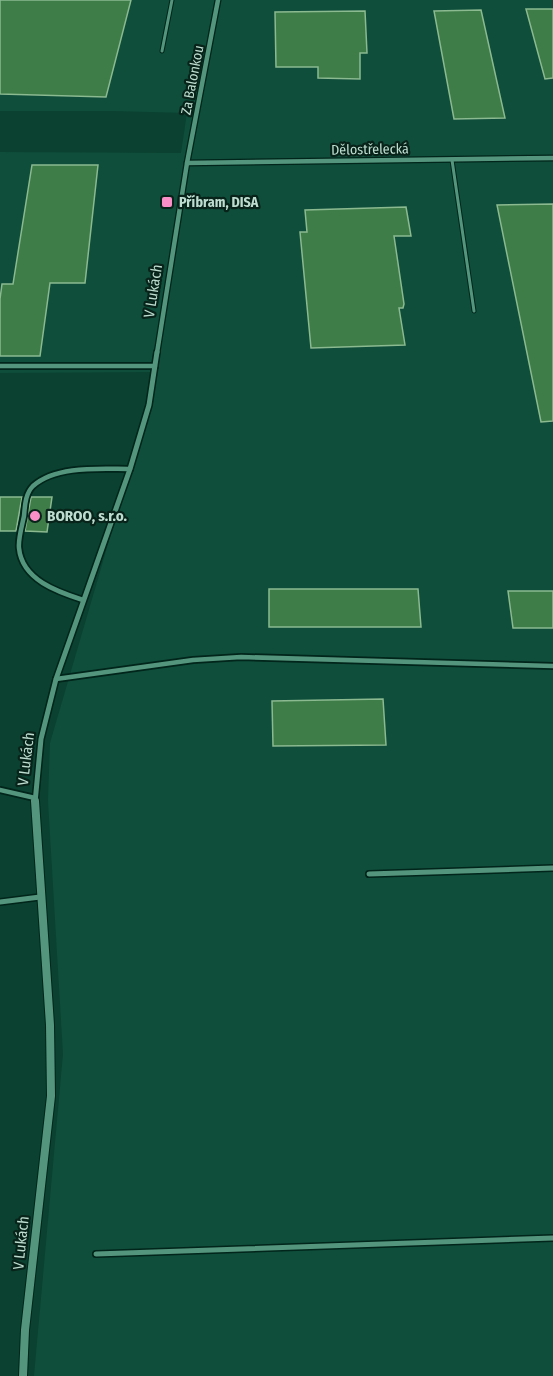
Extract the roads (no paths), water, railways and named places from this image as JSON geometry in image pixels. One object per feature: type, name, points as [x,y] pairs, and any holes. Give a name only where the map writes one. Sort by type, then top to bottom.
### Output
[{"type":"street","name":"Za Balonkou","points":[[187,163],[218,0]]},
{"type":"street","name":"Dělostřelecká","points":[[187,163],[553,158]]},
{"type":"street","name":"V Lukách","points":[[23,1376],[25,1330],[51,1095],[50,1025],[35,798],[41,740],[56,679],[130,469],[149,405],[187,163]]},
{"type":"lane","points":[[162,51],[172,0]]},
{"type":"lane","points":[[452,160],[474,311]]},
{"type":"lane","points":[[0,366],[155,366]]},
{"type":"lane","points":[[83,600],[55,591],[39,581],[27,567],[19,549],[27,494],[33,486],[46,479],[76,469],[130,469]]},
{"type":"lane","points":[[56,679],[193,660],[241,657],[553,666]]},
{"type":"lane","points":[[0,790],[35,798]]},
{"type":"lane","points":[[369,874],[553,868]]},
{"type":"lane","points":[[0,902],[40,897]]},
{"type":"lane","points":[[96,1254],[553,1238]]},
{"type":"place","name":"Příbram, DISA","points":[[167,202]]},
{"type":"place","name":"BOROO, s.r.o.","points":[[35,516]]}]
